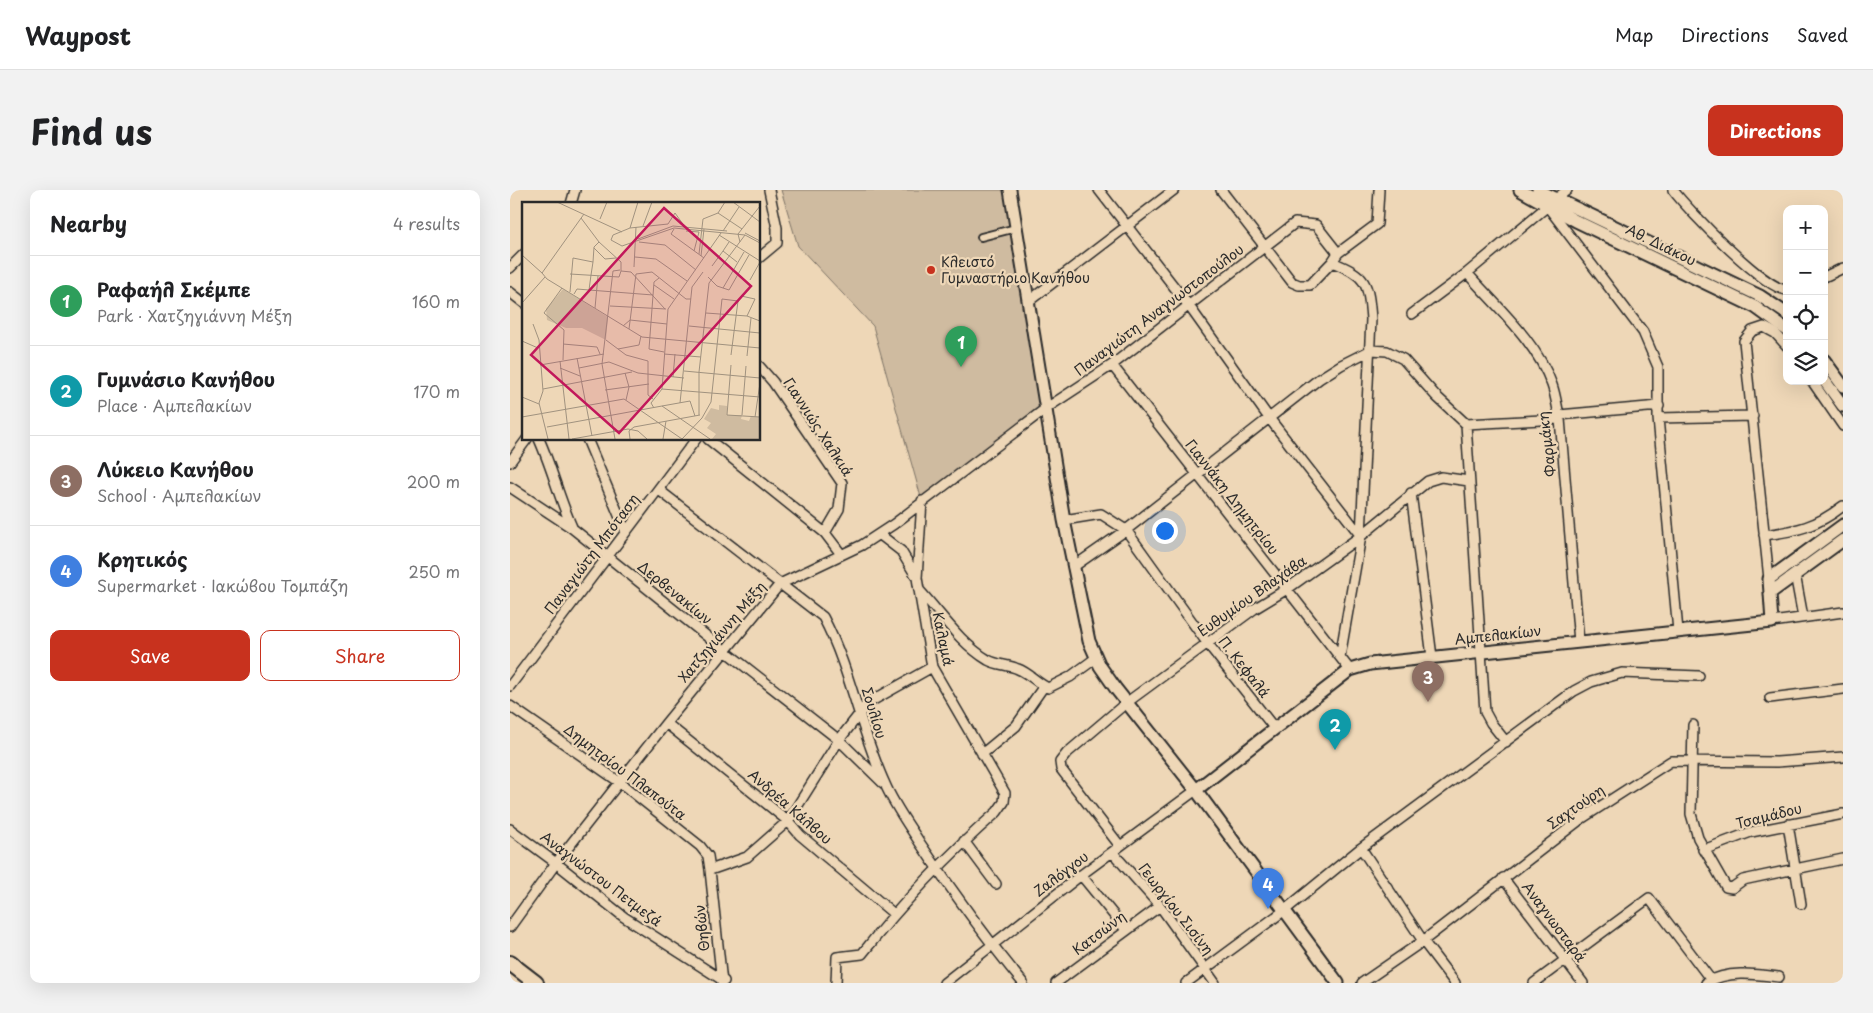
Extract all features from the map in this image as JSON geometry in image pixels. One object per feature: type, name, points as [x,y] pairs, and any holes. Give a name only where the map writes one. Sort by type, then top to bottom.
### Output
[{"type":"main road","points":[[510,963],[536,983]]},
{"type":"street","points":[[760,257],[777,243],[777,228],[769,190]]},
{"type":"street","points":[[1010,190],[1064,520],[1089,642],[1096,658],[1126,703],[1196,790],[1338,983]]},
{"type":"street","points":[[1099,190],[1189,306],[1269,418],[1361,536]]},
{"type":"street","points":[[1029,300],[1174,190]]},
{"type":"street","points":[[1220,190],[1264,248],[1292,282],[1299,286],[1310,285],[1338,254],[1376,224],[1381,192]]},
{"type":"street","name":"Αθ. Διάκου","points":[[1520,190],[1552,202],[1760,296],[1783,311]]},
{"type":"street","name":"Αθ. Διάκου","points":[[1538,190],[1552,202],[1755,307],[1783,327]]},
{"type":"street","points":[[1412,314],[1467,273],[1567,190]]},
{"type":"street","points":[[1673,190],[1695,215],[1752,269],[1778,289],[1783,290]]},
{"type":"street","points":[[1552,202],[1642,332],[1658,366],[1658,418],[1678,632]]},
{"type":"street","points":[[1264,248],[1294,223],[1316,225],[1338,254]]},
{"type":"street","points":[[981,237],[1016,228]]},
{"type":"street","name":"Παναγιώτη Αναγνωστοπούλου","points":[[1045,409],[1112,365],[1264,248]]},
{"type":"street","points":[[510,268],[522,256]]},
{"type":"street","points":[[1332,262],[1354,271],[1369,290],[1372,350],[1361,536],[1340,657]]},
{"type":"street","points":[[1828,275],[1843,268]]},
{"type":"street","name":"Φαρμάκη","points":[[1467,273],[1518,331],[1542,364],[1552,385],[1559,417],[1579,642]]},
{"type":"street","points":[[510,292],[522,301]]},
{"type":"street","points":[[1772,622],[1753,416],[1744,341],[1752,331],[1764,327],[1775,333],[1783,342]]},
{"type":"street","points":[[1073,567],[1126,530],[1318,379],[1341,364],[1372,350],[1387,351],[1403,359],[1436,396],[1466,424],[1485,712],[1506,742]]},
{"type":"street","name":"Γιαννάκη Δημητρίου","points":[[1112,365],[1350,670]]},
{"type":"street","points":[[1828,365],[1843,385]]},
{"type":"street","name":"Γιαννιώς Χαλκιά","points":[[760,367],[773,382],[842,483],[840,509],[825,533]]},
{"type":"street","points":[[1815,385],[1843,426]]},
{"type":"street","points":[[1828,385],[1843,406]]},
{"type":"street","points":[[1466,424],[1559,417],[1659,406]]},
{"type":"street","name":"Χατζηγιάννη Μέξη","points":[[510,927],[556,863],[666,723],[780,584],[880,534],[1045,409]]},
{"type":"street","points":[[1658,418],[1753,416]]},
{"type":"street","points":[[510,462],[526,440]]},
{"type":"street","points":[[539,440],[550,464],[559,497],[572,528]]},
{"type":"street","points":[[587,440],[626,532]]},
{"type":"street","name":"Παναγιώτη Μπόταση","points":[[510,686],[695,440]]},
{"type":"street","points":[[709,440],[825,533],[841,554]]},
{"type":"street","name":"Ευθυμίου Βλαχάβα","points":[[1060,762],[1067,753],[1126,703],[1254,609],[1287,589],[1361,536],[1411,493],[1428,481],[1441,477],[1469,481]]},
{"type":"street","name":"Δερβενακίων","points":[[510,487],[572,528],[839,740],[885,786]]},
{"type":"street","name":"Σουλίου","points":[[658,490],[823,618],[832,635],[849,679],[859,714],[885,786],[936,868],[991,944],[1023,983]]},
{"type":"street","points":[[1411,493],[1432,657]]},
{"type":"street","name":"Καλαμά","points":[[922,501],[917,578],[932,667],[1006,793],[1004,802],[997,812],[964,841]]},
{"type":"street","points":[[1764,535],[1804,529],[1825,520],[1843,506]]},
{"type":"street","name":"Π. Κεφαλά","points":[[1064,520],[1100,514],[1126,530],[1208,644],[1275,729]]},
{"type":"street","points":[[1768,579],[1843,525]]},
{"type":"street","points":[[880,534],[901,551],[917,578]]},
{"type":"street","points":[[1770,593],[1843,540]]},
{"type":"street","points":[[1796,574],[1803,617]]},
{"type":"street","points":[[919,590],[964,641],[978,652],[990,660],[1020,669],[1048,688],[1056,685],[1096,658]]},
{"type":"street","name":"Αμπελακίων","points":[[1196,790],[1350,670],[1370,664],[1772,622],[1843,612]]},
{"type":"street","points":[[710,870],[747,857],[788,822],[839,740],[868,703],[932,667]]},
{"type":"street","points":[[1186,983],[1284,910],[1362,848],[1574,691],[1591,682],[1622,673],[1699,676]]},
{"type":"street","points":[[982,754],[1016,726],[1044,686]]},
{"type":"street","points":[[1770,698],[1843,690]]},
{"type":"street","name":"Δημητρίου Πλαπούτα","points":[[510,706],[620,782],[700,846],[708,856],[710,870]]},
{"type":"street","name":"Ανδρέα Κάλβου","points":[[666,723],[788,822],[800,835],[894,914]]},
{"type":"street","points":[[1693,725],[1691,814],[1704,850],[1728,888],[1743,880],[1843,859]]},
{"type":"street","name":"Σαχτούρη","points":[[1362,983],[1423,942],[1581,819],[1671,761],[1777,762],[1843,757]]},
{"type":"street","name":"Γεωργίου Σισίνη","points":[[1060,762],[1066,775],[1116,849],[1160,906],[1215,983]]},
{"type":"street","name":"Ζαλόγγου","points":[[944,983],[991,944],[1081,875],[1196,790]]},
{"type":"street","name":"Τσαμάδου","points":[[1704,850],[1751,832],[1843,814]]},
{"type":"street","points":[[1788,824],[1801,904]]},
{"type":"street","name":"Αναγνώστου Πετμεζά","points":[[510,829],[624,917],[723,982]]},
{"type":"street","points":[[836,983],[837,957],[862,954],[894,914],[936,868],[964,841],[996,884]]},
{"type":"street","points":[[1362,848],[1423,942],[1455,983]]},
{"type":"street","name":"Θηβών","points":[[710,870],[723,982]]},
{"type":"street","points":[[1081,875],[1126,930]]},
{"type":"street","name":"Αναγνωσταρά","points":[[1503,878],[1583,983]]},
{"type":"street","points":[[1534,983],[1649,898],[1708,982],[1747,973],[1779,977]]},
{"type":"street","name":"Κατσώνη","points":[[1056,983],[1160,906]]},
{"type":"street","points":[[1747,973],[1753,983]]},
{"type":"shaded area","points":[[781,190],[1010,190],[1045,409],[922,501],[873,326],[798,246]]},
{"type":"place","name":"Κλειστό Γυμναστήριο Κανήθου","points":[[931,270]]},
{"type":"place","name":"Ραφαήλ Σκέμπε","points":[[961,367]]},
{"type":"place","name":"Λύκειο Κανήθου","points":[[1428,702]]},
{"type":"place","name":"Γυμνάσιο Κανήθου","points":[[1335,750]]},
{"type":"place","name":"Κρητικός","points":[[1268,909]]}]
